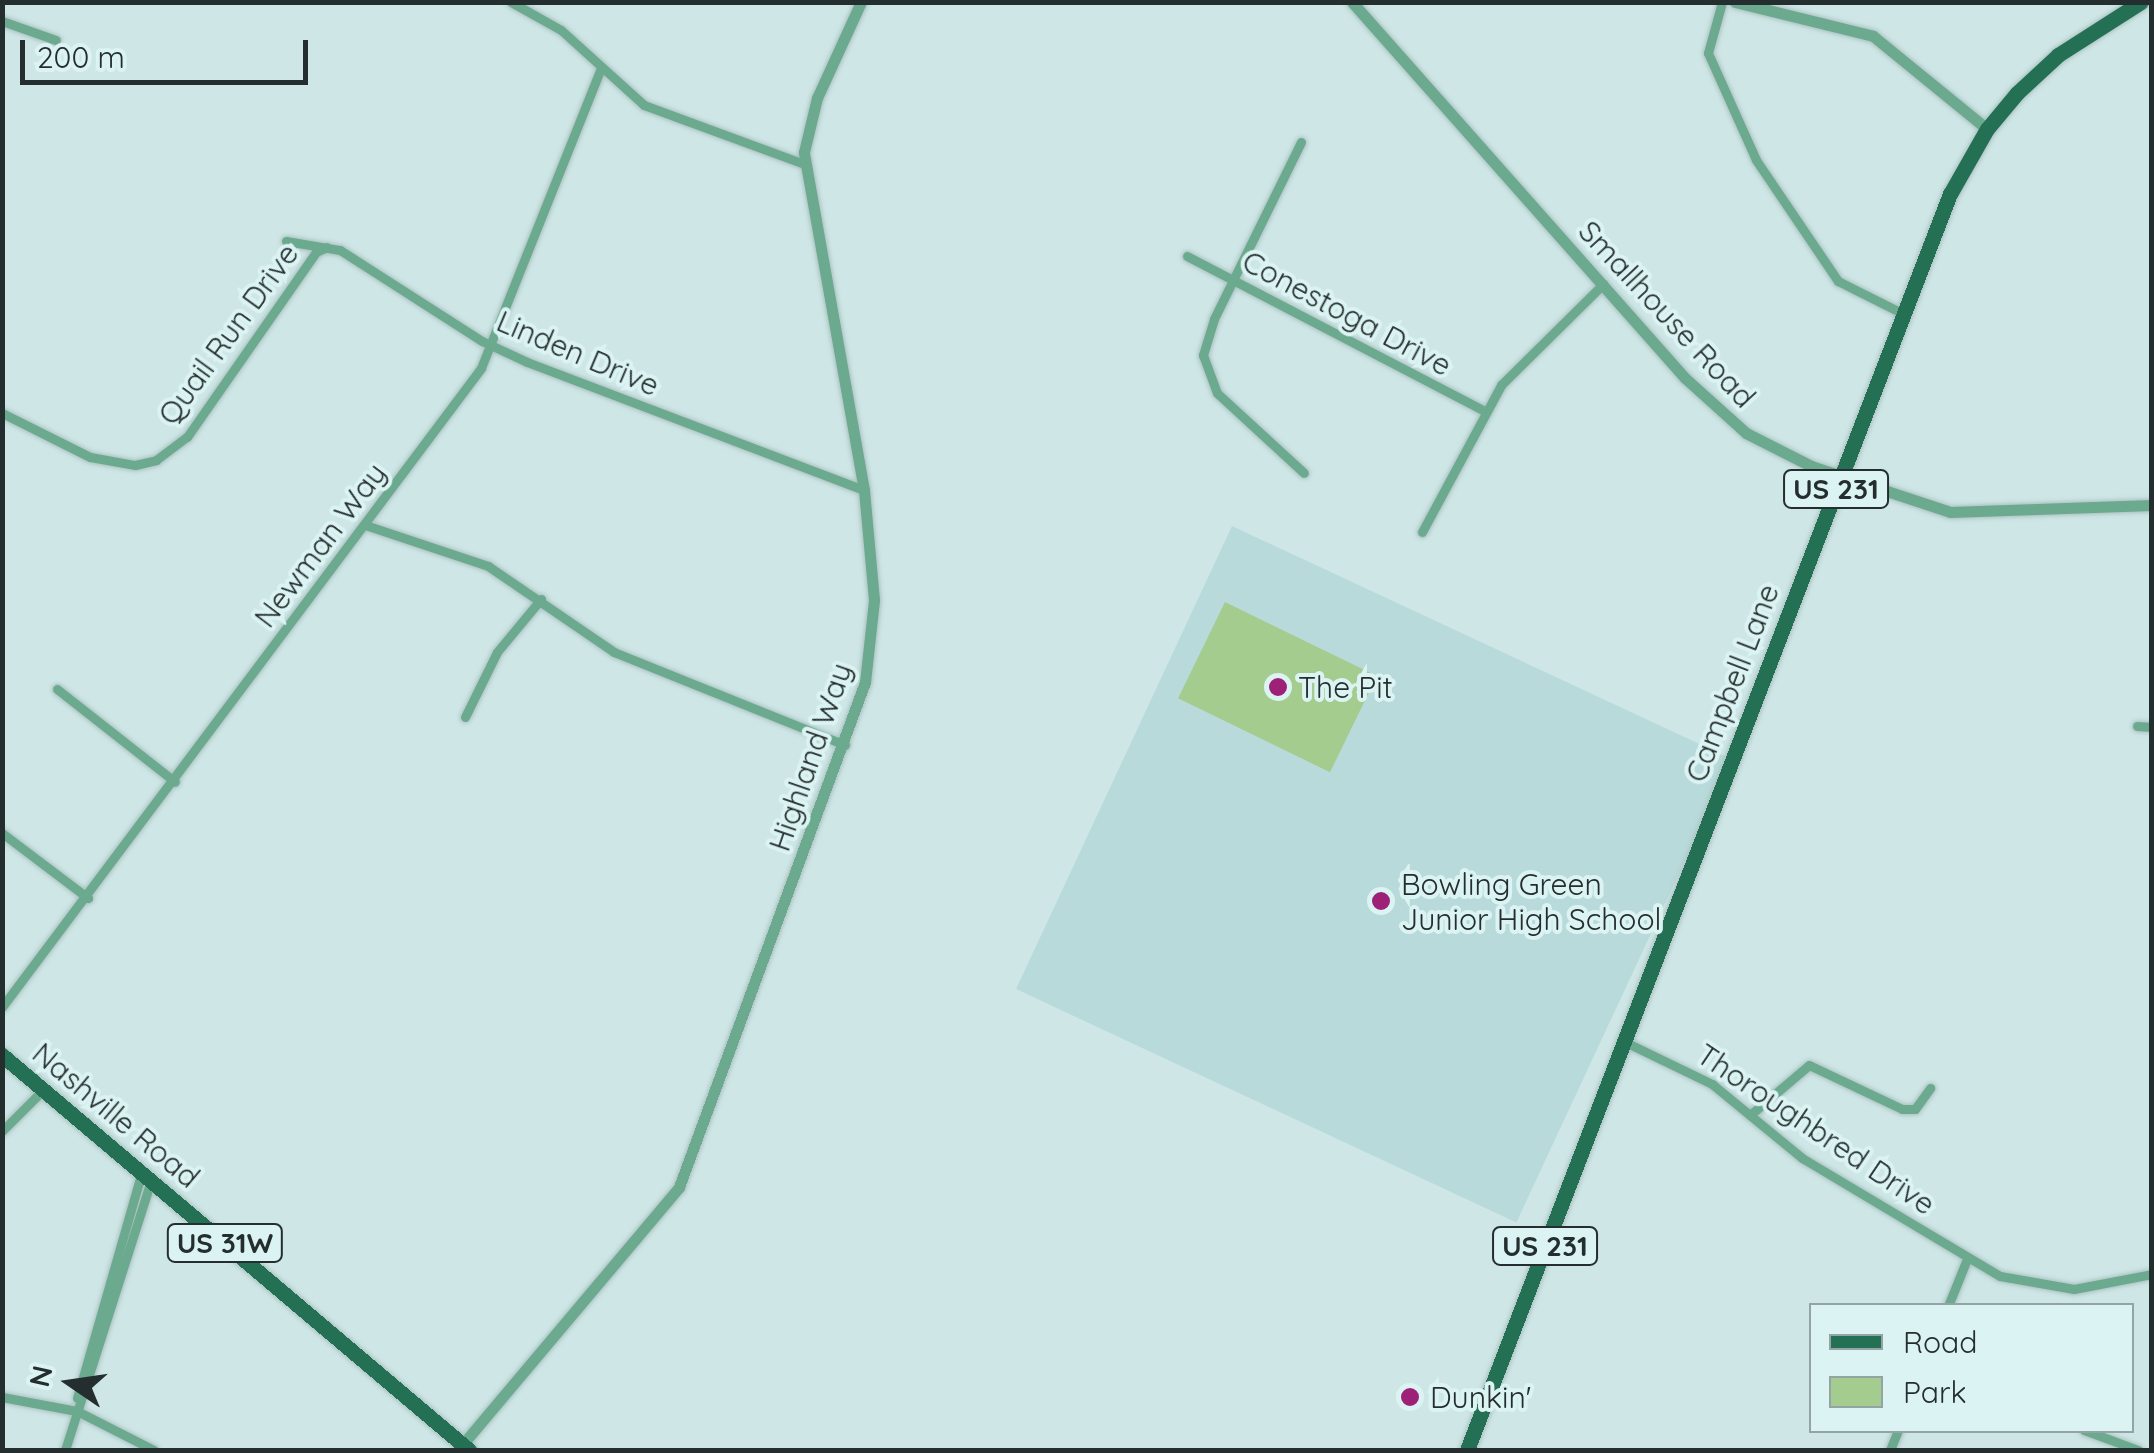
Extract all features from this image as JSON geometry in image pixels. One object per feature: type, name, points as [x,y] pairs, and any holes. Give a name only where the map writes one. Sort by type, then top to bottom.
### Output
[{"type":"main road","name":"Campbell Lane","points":[[1467,1450],[1950,194],[1987,129],[2058,55],[2141,2]]},
{"type":"main road","name":"Nashville Road","points":[[2,1055],[466,1448]]},
{"type":"street","points":[[511,2],[562,30],[600,70],[644,105],[804,164]]},
{"type":"street","name":"Highland Way","points":[[466,1448],[679,1187],[845,744],[873,634],[864,490],[804,164],[817,98],[861,2]]},
{"type":"street","name":"Smallhouse Road","points":[[1352,2],[1716,410],[1772,448],[1841,476],[1970,515],[2152,505]]},
{"type":"street","points":[[1722,2],[1708,53],[1756,160],[1838,281],[1904,314]]},
{"type":"street","points":[[1736,2],[1873,36],[1987,129]]},
{"type":"street","points":[[2,20],[56,40]]},
{"type":"street","name":"Newman Way","points":[[2,1006],[88,898],[366,526],[492,346],[600,70]]},
{"type":"street","points":[[1301,142],[1214,320],[1204,359],[1217,393],[1304,473]]},
{"type":"street","name":"Linden Drive","points":[[286,241],[330,247],[492,346],[864,490]]},
{"type":"street","name":"Quail Run Drive","points":[[2,414],[90,457],[135,466],[156,460],[187,437],[316,252],[330,247]]},
{"type":"street","name":"Conestoga Drive","points":[[1187,256],[1485,411]]},
{"type":"street","points":[[1422,532],[1485,411],[1516,368],[1603,284]]},
{"type":"street","points":[[366,526],[474,560],[629,659],[845,744]]},
{"type":"street","points":[[466,717],[498,652],[541,600]]},
{"type":"street","points":[[56,689],[175,782]]},
{"type":"street","points":[[2137,726],[2152,728]]},
{"type":"street","points":[[2,833],[88,898]]},
{"type":"street","name":"Thoroughbred Drive","points":[[1623,1042],[1690,1071],[1802,1158],[1966,1259],[2043,1289],[2152,1274]]},
{"type":"street","points":[[1750,1114],[1809,1066],[1902,1109],[1914,1109],[1930,1088]]},
{"type":"street","points":[[2,1131],[43,1090]]},
{"type":"street","points":[[65,1450],[146,1176]]},
{"type":"street","points":[[1949,1303],[1966,1259]]},
{"type":"street","points":[[2,1397],[77,1411],[154,1450]]},
{"type":"street","points":[[2092,1433],[2138,1450]]},
{"type":"shaded area","name":"Bowling Green Junior High School","points":[[1232,526],[1732,759],[1516,1222],[1016,989]]},
{"type":"green space","name":"The Pit","points":[[1225,602],[1377,676],[1330,772],[1178,698]]},
{"type":"place","name":"The Pit","points":[[1278,687]]},
{"type":"place","name":"Bowling Green Junior High School","points":[[1381,901]]},
{"type":"place","name":"Dunkin'","points":[[1410,1397]]}]
